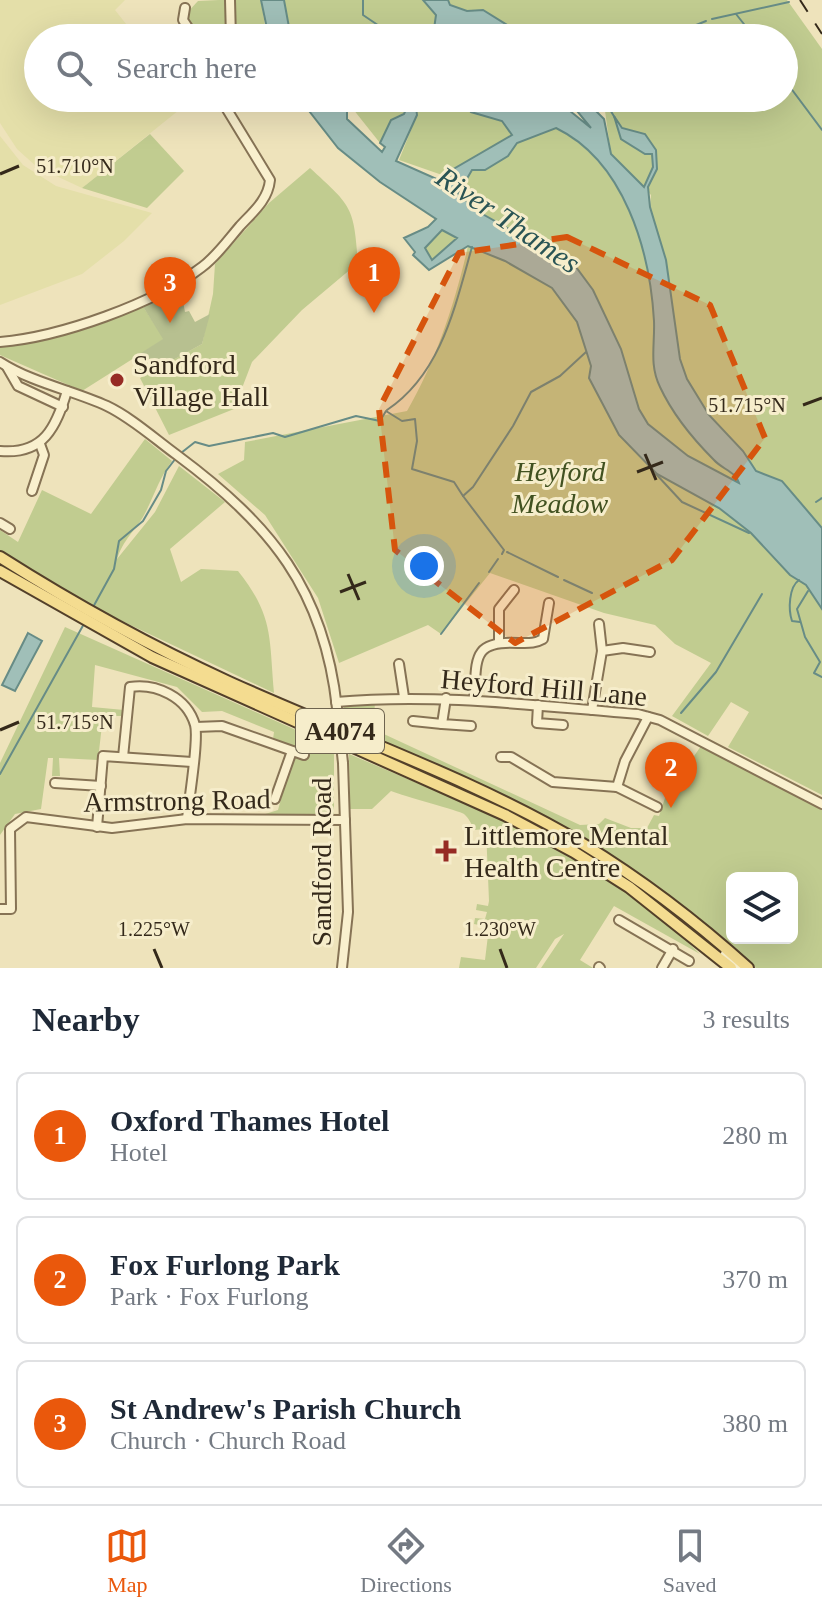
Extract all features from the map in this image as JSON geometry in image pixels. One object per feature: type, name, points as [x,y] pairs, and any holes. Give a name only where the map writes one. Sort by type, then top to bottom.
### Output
[{"type":"main road","name":"A4074","points":[[0,557],[74,608],[219,689],[505,815],[574,852],[640,895],[731,968]]},
{"type":"main road","name":"A4074","points":[[0,572],[74,608]]},
{"type":"main road","name":"A4074","points":[[98,622],[227,682],[506,803],[594,851],[707,932],[748,968]]},
{"type":"street","points":[[230,0],[231,24]]},
{"type":"street","points":[[185,8],[183,20],[186,24]]},
{"type":"street","points":[[0,342],[38,337],[99,318],[190,276],[217,254],[264,199],[270,180],[229,112]]},
{"type":"street","points":[[4,364],[18,386],[63,407]]},
{"type":"street","name":"Sandford Road","points":[[4,364],[109,407],[175,453],[233,499],[278,545],[298,577],[324,637],[337,705],[343,763],[348,912],[342,968]]},
{"type":"street","points":[[0,451],[40,444],[49,437],[67,391]]},
{"type":"street","points":[[32,491],[44,455],[40,444]]},
{"type":"street","points":[[0,523],[10,529]]},
{"type":"street","points":[[499,641],[499,609],[514,590]]},
{"type":"street","points":[[474,699],[477,657],[488,644],[499,641],[534,644],[543,639],[549,603]]},
{"type":"street","points":[[592,710],[602,651],[599,624]]},
{"type":"street","points":[[602,651],[623,648],[650,652]]},
{"type":"street","points":[[399,664],[404,697]]},
{"type":"street","points":[[123,757],[130,687],[151,686],[179,701],[196,727],[187,819]]},
{"type":"street","name":"Heyford Hill Lane","points":[[337,705],[404,697],[474,699],[648,717],[717,748],[822,804]]},
{"type":"street","points":[[442,724],[446,698]]},
{"type":"street","points":[[538,705],[537,723],[563,725]]},
{"type":"street","points":[[617,787],[625,761],[648,717]]},
{"type":"street","points":[[413,721],[471,726]]},
{"type":"street","points":[[196,727],[222,726],[304,755]]},
{"type":"street","points":[[275,799],[292,751]]},
{"type":"street","points":[[97,827],[103,756],[192,762]]},
{"type":"street","points":[[501,757],[511,757],[553,782],[617,787],[657,807]]},
{"type":"street","points":[[55,783],[101,786]]},
{"type":"street","name":"Armstrong Road","points":[[0,909],[11,909],[8,838],[16,821],[35,817],[97,827],[187,819],[345,820]]},
{"type":"street","points":[[619,920],[689,961]]},
{"type":"street","points":[[707,932],[711,942],[740,968]]},
{"type":"street","points":[[662,968],[673,949]]},
{"type":"highlighted area","points":[[567,237],[710,305],[765,438],[672,560],[515,643],[395,550],[379,409],[459,253]]},
{"type":"shaded area","points":[[0,0],[125,0],[115,10],[126,24],[24,24],[24,112],[177,112],[82,188],[37,167],[17,149],[0,123]]},
{"type":"shaded area","points":[[0,136],[23,165],[56,186],[152,213],[124,241],[82,274],[0,305]]},
{"type":"green space","points":[[228,0],[228,24],[190,24],[185,15],[198,1]]},
{"type":"green space","points":[[234,0],[261,0],[265,24],[235,24]]},
{"type":"green space","points":[[284,0],[423,0],[436,15],[435,24],[288,24]]},
{"type":"green space","points":[[448,0],[787,0],[822,49],[822,528],[782,481],[756,471],[743,451],[709,415],[687,379],[680,359],[666,260],[650,207],[651,195],[611,154],[605,112],[798,112],[798,24],[506,24],[483,10],[467,11],[450,5]]},
{"type":"green space","points":[[355,112],[405,112],[391,120],[380,143]]},
{"type":"green space","points":[[417,112],[471,112],[502,121],[512,135],[445,176],[399,160]]},
{"type":"green space","points":[[556,128],[580,144],[599,163],[629,211],[647,266],[654,321],[655,371],[665,397],[698,443],[740,483],[688,456],[648,424],[639,409],[621,349],[593,290],[570,262],[479,212],[458,194],[472,170],[491,165],[520,142]]},
{"type":"green space","points":[[150,134],[184,171],[147,208],[82,188]]},
{"type":"green space","points":[[310,168],[348,208],[355,229],[358,263],[302,310],[252,362],[234,409],[169,435],[140,378],[202,344],[213,294],[215,264],[269,203]]},
{"type":"green space","points":[[442,230],[457,238],[432,260],[425,248]]},
{"type":"green space","name":"Heyford Meadow","points":[[468,246],[505,261],[552,288],[577,322],[591,367],[589,378],[619,435],[657,474],[719,508],[751,533],[790,575],[806,585],[822,609],[822,795],[728,747],[749,712],[731,702],[708,736],[672,716],[711,663],[675,644],[655,625],[604,613],[490,573],[441,634],[428,625],[339,663],[318,598],[265,515],[218,474],[244,460],[245,442],[407,411],[444,331]]},
{"type":"green space","points":[[180,285],[185,312],[189,311],[195,322],[210,314],[202,344],[144,376],[133,358],[163,339],[142,305]]},
{"type":"green space","points":[[142,305],[164,339],[82,391],[0,355],[0,347],[74,332]]},
{"type":"green space","points":[[145,439],[172,461],[117,559],[155,512],[179,466],[225,502],[170,549],[181,582],[201,569],[238,571],[250,587],[268,628],[274,693],[86,604],[0,552],[0,530],[18,542],[42,490],[91,514]]},
{"type":"green space","points":[[65,627],[334,747],[334,814],[259,816],[278,810],[295,748],[273,739],[274,732],[222,711],[202,712],[177,687],[95,665],[92,707],[124,710],[124,716],[103,716],[98,760],[59,758],[60,776],[52,776],[53,758],[48,758],[41,809],[15,814],[0,835],[0,763]]},
{"type":"green space","points":[[375,703],[373,729],[580,825],[599,824],[605,818],[631,828],[647,828],[654,815],[659,816],[665,798],[701,746],[822,810],[822,968],[756,968],[728,944],[798,944],[798,872],[726,872],[726,943],[663,892],[563,826],[483,786],[345,728],[344,706]]},
{"type":"green space","points":[[349,754],[516,825],[586,864],[651,907],[700,954],[614,906],[580,960],[593,968],[541,968],[564,934],[555,939],[536,968],[459,968],[461,957],[485,960],[489,927],[474,924],[475,918],[485,919],[487,912],[476,910],[477,904],[488,906],[489,901],[486,829],[474,830],[467,817],[460,812],[391,791],[372,809],[350,809]]},
{"type":"water","points":[[261,0],[284,0],[288,24],[266,24]]},
{"type":"water","points":[[423,0],[448,0],[450,5],[467,11],[483,10],[506,24],[435,24],[436,15]]},
{"type":"water","points":[[310,112],[347,112],[347,119],[382,152],[385,147],[380,143],[391,120],[405,112],[417,112],[396,161],[441,181],[450,171],[512,135],[502,121],[471,112],[571,112],[591,128],[578,112],[597,112],[604,119],[611,154],[644,187],[653,167],[652,154],[645,154],[621,139],[614,116],[622,128],[645,134],[656,150],[657,169],[648,187],[650,207],[666,260],[680,359],[687,379],[709,415],[743,451],[756,471],[782,481],[822,528],[822,609],[806,585],[790,575],[751,533],[719,508],[657,474],[619,435],[589,378],[591,366],[577,322],[552,288],[505,261],[468,246],[429,270],[413,255],[415,252],[404,238],[428,227],[436,219],[380,182],[338,148]],"holes":[[[556,128],[580,143],[616,185],[639,237],[651,294],[654,363],[665,397],[706,452],[739,483],[688,456],[648,424],[639,409],[621,349],[593,290],[576,267],[479,212],[458,194],[472,170],[485,170],[508,156],[517,143]],[[442,230],[457,238],[432,260],[425,248]]]},
{"type":"water","points":[[28,633],[42,641],[15,691],[2,685]]},
{"type":"waterway","points":[[363,0],[363,15],[376,24]]},
{"type":"waterway","points":[[712,19],[789,2]]},
{"type":"waterway","points":[[736,14],[744,24]]},
{"type":"waterway","points":[[699,24],[706,21]]},
{"type":"waterway","points":[[798,98],[822,130]]},
{"type":"waterway","points":[[611,112],[615,118]]},
{"type":"waterway","points":[[387,410],[421,378],[433,358],[452,315],[472,247]]},
{"type":"waterway","points":[[181,453],[195,442],[209,446],[273,433],[285,437],[356,416],[380,421],[386,411],[402,421],[415,419],[417,441],[412,469],[454,482],[463,496],[473,487],[513,426],[531,392],[560,376],[586,352]]},
{"type":"waterway","points":[[92,609],[114,569],[119,541],[143,521],[161,490],[166,471],[176,458]]},
{"type":"waterway","points":[[656,474],[682,502],[749,533]]},
{"type":"waterway","points":[[463,496],[504,550],[502,554]]},
{"type":"waterway","points":[[816,502],[822,498]]},
{"type":"waterway","points":[[507,552],[558,577]]},
{"type":"waterway","points":[[489,572],[498,559]]},
{"type":"waterway","points":[[564,580],[592,593]]},
{"type":"waterway","points":[[799,580],[791,593],[790,611],[792,621],[800,622]]},
{"type":"waterway","points":[[441,634],[479,583]]},
{"type":"waterway","points":[[808,591],[797,609],[805,637],[820,662],[814,673],[822,677]]},
{"type":"waterway","points":[[681,713],[716,672],[762,594]]},
{"type":"waterway","points":[[0,774],[85,622]]},
{"type":"railway","points":[[800,0],[822,34]]},
{"type":"place","name":"Oxford Thames Hotel","points":[[374,313]]},
{"type":"place","name":"St Andrew's Parish Church","points":[[170,323]]},
{"type":"place","name":"Sandford Village Hall","points":[[117,380]]},
{"type":"place","name":"Fox Furlong Park","points":[[671,808]]},
{"type":"place","name":"Littlemore Mental Health Centre","points":[[446,851]]},
{"type":"water label","name":"River Thames","points":[[508,220]]}]
